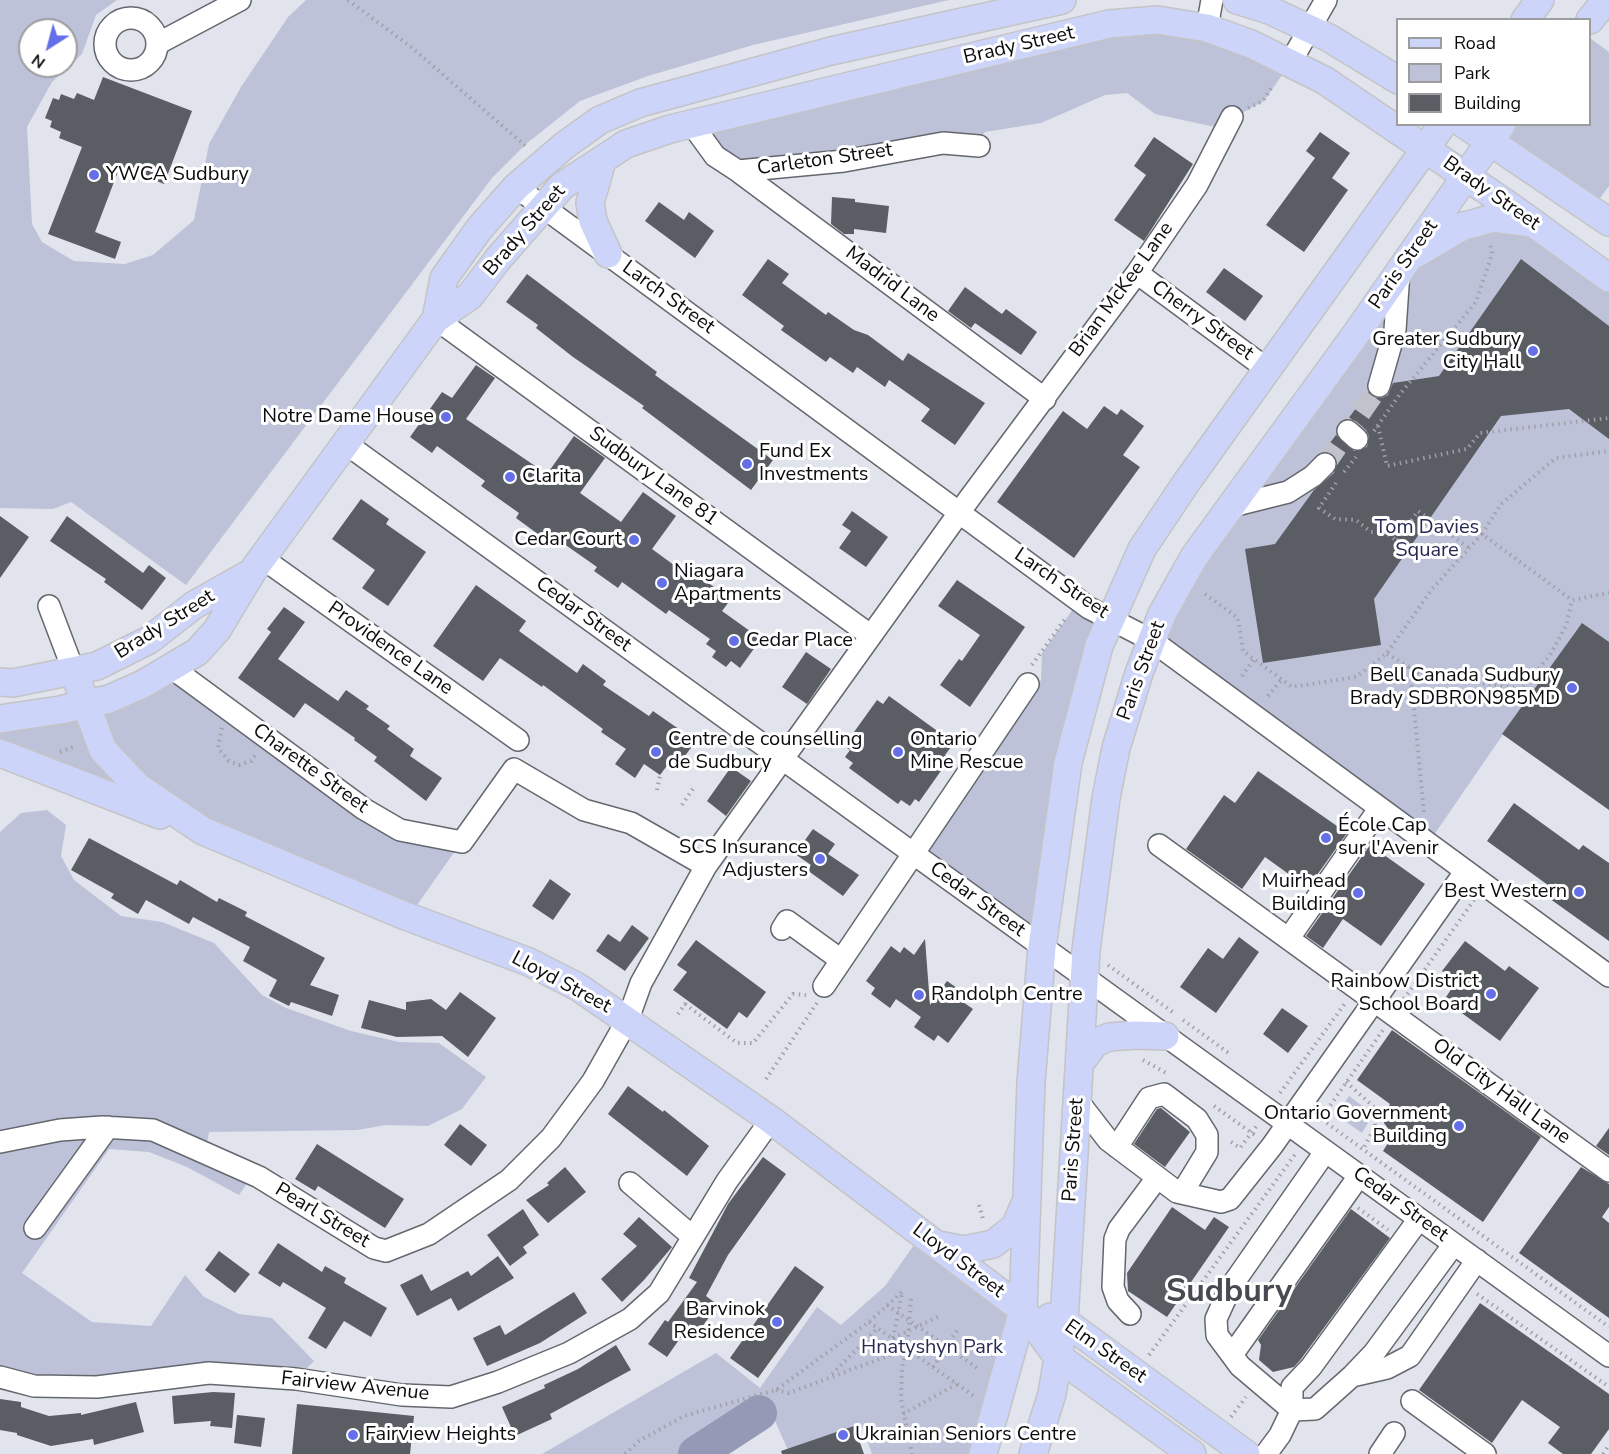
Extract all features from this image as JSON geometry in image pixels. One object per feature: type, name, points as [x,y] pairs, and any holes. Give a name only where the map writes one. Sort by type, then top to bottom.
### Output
[{"type":"main road","name":"Brady Street","points":[[436,319],[444,278],[479,229],[516,187],[565,145],[600,120],[640,103],[831,51],[1062,0]]},
{"type":"main road","points":[[1237,0],[1269,10],[1311,29],[1396,78]]},
{"type":"main road","points":[[1526,18],[1540,0]]},
{"type":"main road","points":[[1591,19],[1606,0]]},
{"type":"main road","name":"Brady Street","points":[[86,706],[143,684],[172,668],[197,651],[217,630],[257,565],[436,319],[470,296],[561,186],[626,144],[691,123],[1109,24],[1157,20],[1207,28],[1251,44],[1324,80],[1466,176],[1609,278]]},
{"type":"main road","points":[[983,1454],[1023,1310],[1031,1082],[1042,947],[1068,763],[1099,646],[1142,549],[1442,126]]},
{"type":"main road","points":[[1471,126],[1496,133],[1609,222]]},
{"type":"main road","name":"Paris Street","points":[[1033,1454],[1052,1394],[1064,1321],[1086,950],[1106,798],[1116,748],[1150,640],[1194,558],[1496,133]]},
{"type":"main road","points":[[602,160],[590,203],[592,221],[608,254]]},
{"type":"main road","points":[[1404,265],[1463,226],[1493,218],[1533,223]]},
{"type":"main road","name":"Brady Street","points":[[75,672],[97,666],[149,640],[194,605],[257,565]]},
{"type":"main road","points":[[0,682],[13,683],[75,672]]},
{"type":"main road","name":"Lloyd Street","points":[[75,672],[103,750],[138,787],[203,831],[403,915],[529,962],[578,987],[628,1019],[771,1120],[1023,1310]]},
{"type":"main road","points":[[0,719],[86,706]]},
{"type":"main road","points":[[0,753],[203,831]]},
{"type":"main road","points":[[1080,1063],[1095,1043],[1109,1037],[1165,1036]]},
{"type":"main road","points":[[936,1244],[964,1250],[1001,1240],[1015,1227],[1027,1201]]},
{"type":"main road","name":"Elm Street","points":[[1023,1310],[1064,1321],[1246,1454]]},
{"type":"main road","name":"Elm Street","points":[[1023,1310],[1057,1356],[1192,1454]]},
{"type":"street","points":[[157,44],[240,0]]},
{"type":"street","points":[[1207,28],[1212,0]]},
{"type":"street","points":[[1290,63],[1326,0]]},
{"type":"street","name":"Brian McKee Lane","points":[[628,1019],[641,983],[706,866],[783,761],[870,635],[1137,273],[1197,184],[1232,117]]},
{"type":"street","name":"Carleton Street","points":[[691,123],[715,156],[738,171],[844,161],[944,143],[979,146]]},
{"type":"street","name":"Madrid Lane","points":[[738,171],[1045,399]]},
{"type":"street","name":"Larch Street","points":[[516,187],[1089,608],[1112,618],[1150,640],[1609,976]]},
{"type":"street","points":[[1379,386],[1395,330],[1404,265]]},
{"type":"street","name":"Cherry Street","points":[[1137,273],[1268,369]]},
{"type":"street","name":"Sudbury Lane 81","points":[[436,319],[870,635]]},
{"type":"street","name":"Cedar Street","points":[[345,443],[1609,1356]]},
{"type":"street","points":[[1232,506],[1288,492],[1313,476],[1325,464]]},
{"type":"street","name":"Providence Lane","points":[[257,565],[518,740]]},
{"type":"street","points":[[49,606],[75,672]]},
{"type":"street","name":"Charette Street","points":[[172,668],[364,809],[400,830],[462,842],[514,769],[584,810],[631,823],[706,866]]},
{"type":"street","points":[[823,991],[1028,684]]},
{"type":"street","points":[[1289,938],[1379,808]]},
{"type":"street","name":"Old City Hall Lane","points":[[1159,845],[1609,1171]]},
{"type":"street","points":[[1077,1100],[1100,1131],[1157,1178],[1182,1193],[1221,1202],[1230,1200],[1272,1146],[1465,872]]},
{"type":"street","points":[[782,930],[787,921],[842,960]]},
{"type":"street","name":"Pearl Street","points":[[0,1142],[60,1130],[108,1127],[153,1130],[205,1151],[259,1178],[374,1248],[386,1251],[429,1234],[509,1180],[569,1116],[593,1081],[628,1019]]},
{"type":"street","points":[[1117,1147],[1149,1098],[1156,1094],[1164,1094],[1197,1119],[1207,1135],[1207,1152],[1182,1193]]},
{"type":"street","name":"Fairview Avenue","points":[[0,1377],[34,1386],[97,1387],[209,1373],[296,1379],[402,1395],[451,1396],[498,1382],[569,1353],[630,1320],[659,1293],[728,1180],[771,1120]]},
{"type":"street","points":[[35,1228],[108,1127]]},
{"type":"street","points":[[1325,1152],[1230,1288],[1216,1319],[1216,1335],[1240,1366],[1292,1410],[1315,1409],[1352,1376],[1374,1353],[1454,1244]]},
{"type":"street","points":[[1232,1355],[1359,1176]]},
{"type":"street","points":[[1130,1314],[1118,1301],[1113,1287],[1115,1239],[1119,1229],[1157,1178]]},
{"type":"street","points":[[630,1183],[693,1237]]},
{"type":"street","points":[[1266,1454],[1280,1435],[1292,1410],[1292,1387],[1311,1367],[1419,1219]]},
{"type":"street","points":[[1352,1376],[1387,1368],[1410,1356],[1477,1260]]},
{"type":"street","points":[[1412,1401],[1485,1454]]},
{"type":"street","points":[[1380,1454],[1394,1433]]},
{"type":"path","points":[[348,0],[411,46],[531,150]]},
{"type":"path","points":[[1232,117],[1263,101],[1274,85]]},
{"type":"path","points":[[1469,548],[1419,511],[1397,541],[1385,532],[1371,532],[1356,520],[1335,519],[1319,508],[1359,440],[1378,426],[1407,385],[1476,302],[1492,254],[1490,242]]},
{"type":"path","points":[[1378,426],[1387,466],[1467,449],[1480,433],[1609,418]]},
{"type":"path","points":[[1205,594],[1238,618],[1243,651],[1292,687],[1356,677],[1387,653],[1432,590],[1482,534],[1502,504],[1556,458],[1609,451]]},
{"type":"path","points":[[1482,534],[1572,600],[1609,593]]},
{"type":"path","points":[[1387,653],[1421,674],[1522,689],[1550,655],[1566,626],[1572,600]]},
{"type":"path","points":[[1242,676],[1254,659]]},
{"type":"path","points":[[1410,667],[1424,813]]},
{"type":"path","points":[[1268,696],[1282,679]]},
{"type":"path","points":[[232,713],[222,728],[218,748],[229,761],[239,765],[251,761],[266,738]]},
{"type":"path","points":[[657,790],[660,775]]},
{"type":"path","points":[[682,804],[694,787]]},
{"type":"path","points":[[1146,1360],[1321,1118],[1484,885]]},
{"type":"path","points":[[1086,950],[1238,1060]]},
{"type":"path","points":[[678,1014],[686,1003],[737,1043],[753,1043],[793,994],[823,991]]},
{"type":"path","points":[[766,1079],[823,991]]},
{"type":"path","points":[[1133,1059],[1141,1059],[1176,1079]]},
{"type":"path","points":[[1346,1082],[1373,1106],[1375,1127],[1363,1149]]},
{"type":"path","points":[[1272,1086],[1321,1118],[1609,1327]]},
{"type":"path","points":[[1204,1099],[1310,1174]]},
{"type":"path","points":[[1231,1142],[1240,1148]]},
{"type":"path","points":[[1343,1198],[1404,1241]]},
{"type":"path","points":[[979,1205],[983,1219]]},
{"type":"path","points":[[1461,1282],[1609,1387]]},
{"type":"path","points":[[625,1454],[639,1441],[684,1416],[776,1390],[869,1322],[902,1292],[893,1338]]},
{"type":"path","points":[[911,1299],[907,1348],[902,1367],[903,1414],[912,1454]]},
{"type":"path","points":[[887,1305],[977,1368]]},
{"type":"path","points":[[893,1338],[938,1317]]},
{"type":"path","points":[[869,1322],[974,1396]]},
{"type":"path","points":[[829,1377],[878,1328]]},
{"type":"path","points":[[933,1367],[958,1329]]},
{"type":"path","points":[[776,1390],[789,1393],[907,1348]]},
{"type":"path","points":[[903,1414],[957,1384]]},
{"type":"path","points":[[1602,1454],[1609,1445]]},
{"type":"green space","points":[[0,0],[117,0],[96,15],[82,54],[78,58],[78,18],[18,18],[18,78],[56,78],[27,127],[32,224],[42,242],[74,261],[125,264],[153,255],[194,220],[209,144],[241,87],[288,17],[306,0],[949,0],[753,45],[648,76],[580,101],[526,144],[492,178],[186,585],[71,502],[53,509],[0,508]]},
{"type":"green space","points":[[1156,22],[1289,65],[1264,101],[1233,118],[1229,130],[1155,114],[1127,93],[1105,95],[1041,123],[985,132],[973,147],[738,173],[690,125]]},
{"type":"green space","points":[[1591,39],[1609,52],[1609,186],[1592,209],[1491,140],[1504,126],[1591,126]]},
{"type":"green space","name":"Tom Davies Square","points":[[1533,224],[1609,279],[1609,644],[1504,733],[1427,845],[1151,642],[1197,558],[1438,242]]},
{"type":"green space","points":[[1080,599],[1111,616],[1041,945],[915,854],[1041,680],[1042,653]]},
{"type":"green space","points":[[174,668],[365,808],[462,841],[415,908],[0,746],[0,717]]},
{"type":"green space","points":[[47,810],[66,825],[61,856],[74,880],[121,916],[162,922],[214,943],[262,995],[286,1008],[351,1031],[399,1042],[439,1043],[486,1077],[462,1109],[428,1126],[386,1125],[357,1130],[209,1132],[205,1153],[252,1176],[239,1195],[187,1167],[149,1152],[109,1149],[22,1273],[92,1322],[151,1326],[185,1275],[204,1297],[239,1314],[272,1318],[314,1361],[295,1380],[146,1383],[0,1378],[0,832],[21,813]]},
{"type":"green space","points":[[1349,1096],[1364,1107],[1360,1114],[1368,1123],[1362,1133],[1336,1115]]},
{"type":"green space","name":"Hnatyshyn Park","points":[[921,1235],[1021,1310],[981,1454],[872,1454],[862,1427],[854,1426],[788,1450],[771,1412],[745,1435],[715,1454],[542,1454],[716,1353],[760,1388],[817,1307],[841,1325],[885,1286]]},
{"type":"building","name":"YWCA Sudbury","points":[[103,77],[192,111],[164,184],[120,166],[95,232],[121,242],[115,259],[48,234],[82,147],[59,138],[61,132],[50,127],[52,121],[45,118],[53,98],[59,100],[61,94],[74,99],[77,93],[94,100]]},
{"type":"building","points":[[1320,132],[1350,153],[1332,178],[1348,190],[1304,252],[1266,225],[1315,158],[1306,151]]},
{"type":"building","points":[[1154,137],[1193,164],[1144,241],[1114,220],[1146,175],[1134,166]]},
{"type":"building","points":[[832,197],[889,206],[886,233],[854,229],[854,234],[844,234],[831,224]]},
{"type":"building","points":[[659,202],[684,220],[689,212],[714,231],[695,258],[645,221]]},
{"type":"building","points":[[768,259],[789,274],[782,283],[826,315],[828,312],[854,330],[868,335],[903,361],[908,353],[985,403],[955,445],[921,421],[930,409],[889,380],[885,387],[857,367],[853,373],[830,357],[826,362],[781,330],[784,326],[742,295]]},
{"type":"building","points":[[1521,259],[1609,326],[1609,439],[1569,409],[1501,416],[1374,599],[1381,645],[1263,663],[1245,549],[1275,544],[1314,490],[1334,473],[1337,460],[1334,455],[1323,452],[1336,435],[1354,451],[1367,447],[1369,436],[1366,430],[1356,421],[1348,419],[1368,392],[1375,398],[1382,398],[1388,395],[1393,383],[1439,376]]},
{"type":"building","points":[[1224,268],[1263,296],[1245,321],[1206,292]]},
{"type":"building","points":[[527,274],[657,372],[655,375],[773,460],[751,490],[642,408],[644,406],[573,357],[536,328],[538,325],[506,302]]},
{"type":"building","points":[[965,287],[1002,314],[1006,309],[1037,332],[1021,355],[975,323],[971,328],[948,311]]},
{"type":"building","points":[[476,365],[495,378],[466,419],[547,474],[574,436],[605,458],[580,493],[621,522],[643,492],[676,516],[652,549],[693,579],[697,575],[731,599],[722,611],[761,639],[740,668],[731,661],[726,667],[712,657],[716,651],[706,644],[710,639],[669,610],[666,614],[622,582],[618,588],[594,571],[597,567],[550,534],[546,540],[516,518],[519,513],[481,486],[485,481],[437,446],[432,453],[410,437],[442,392],[452,398]]},
{"type":"building","points":[[1104,406],[1117,415],[1121,409],[1144,426],[1123,455],[1140,467],[1074,558],[997,502],[1063,411],[1087,429]]},
{"type":"building","points":[[361,499],[389,519],[386,524],[426,552],[388,606],[362,588],[375,570],[332,539]]},
{"type":"building","points":[[852,511],[888,537],[866,567],[839,548],[851,531],[842,525]]},
{"type":"building","points":[[0,516],[29,537],[0,578]]},
{"type":"building","points":[[67,516],[143,573],[149,565],[166,578],[142,610],[104,582],[106,579],[50,541]]},
{"type":"building","points":[[957,580],[1025,627],[970,707],[940,685],[959,659],[962,661],[980,635],[938,606]]},
{"type":"building","points":[[476,585],[526,621],[519,631],[577,673],[583,664],[606,681],[603,685],[649,716],[653,711],[696,741],[676,768],[669,763],[660,775],[644,764],[635,778],[615,764],[626,749],[601,732],[603,729],[543,685],[542,687],[500,658],[483,681],[433,646]]},
{"type":"building","points":[[284,607],[305,622],[278,659],[338,701],[346,690],[369,706],[366,709],[390,726],[387,729],[414,749],[410,756],[442,778],[426,801],[374,761],[377,757],[354,740],[355,738],[305,703],[294,718],[238,678],[271,632],[267,629]]},
{"type":"building","name":"Bell Canada Sudbury Brady SDBRON985MD","points":[[1582,623],[1609,642],[1609,810],[1502,734]]},
{"type":"building","points":[[806,652],[831,669],[807,704],[782,687]]},
{"type":"building","name":"Ontario Mine Rescue","points":[[889,696],[954,743],[945,755],[950,758],[919,802],[915,799],[910,806],[901,800],[898,804],[849,768],[853,763],[845,757],[850,750],[844,746],[877,700],[883,704]]},
{"type":"building","points":[[731,767],[751,781],[726,816],[707,801]]},
{"type":"building","points":[[1258,771],[1347,833],[1312,882],[1302,874],[1297,880],[1265,857],[1242,889],[1186,849],[1224,795],[1235,803]]},
{"type":"building","points":[[1514,803],[1579,850],[1583,845],[1609,863],[1609,941],[1546,896],[1552,888],[1487,841]]},
{"type":"building","name":"SCS Insurance Adjusters","points":[[813,829],[835,844],[828,854],[859,875],[843,896],[807,870],[811,865],[795,854]]},
{"type":"building","points":[[89,838],[177,885],[180,880],[217,902],[219,898],[247,912],[245,916],[325,958],[310,985],[339,995],[332,1016],[291,1002],[289,1006],[269,996],[277,980],[243,961],[250,947],[193,917],[189,924],[146,900],[138,914],[111,898],[114,894],[71,870]]},
{"type":"building","name":"Muirhead Building","points":[[1370,845],[1425,884],[1381,946],[1343,919],[1323,948],[1306,936]]},
{"type":"building","points":[[550,879],[571,894],[553,920],[532,906]]},
{"type":"building","points":[[632,925],[649,938],[625,971],[596,951],[608,934],[620,942]]},
{"type":"building","points":[[1239,937],[1259,952],[1216,1013],[1180,987],[1208,948],[1223,959]]},
{"type":"building","name":"Randolph Centre","points":[[925,939],[930,1005],[947,981],[967,995],[963,1002],[973,1009],[948,1043],[938,1035],[934,1041],[914,1027],[921,1017],[896,999],[890,1008],[871,994],[875,988],[866,981],[891,946],[900,953],[904,947],[914,955]]},
{"type":"building","points":[[696,940],[766,992],[747,1018],[739,1012],[727,1029],[673,990],[687,972],[677,965]]},
{"type":"building","name":"Rainbow District School Board","points":[[1465,941],[1505,971],[1509,966],[1539,988],[1500,1041],[1444,1000],[1456,982],[1442,971]]},
{"type":"building","points":[[460,992],[496,1018],[468,1057],[442,1036],[397,1037],[361,1028],[369,1000],[406,1010],[406,1002],[431,999],[446,1010]]},
{"type":"building","points":[[1282,1008],[1308,1026],[1288,1053],[1263,1034]]},
{"type":"building","name":"Ontario Government Building","points":[[1392,1030],[1541,1137],[1483,1222],[1383,1151],[1393,1135],[1384,1123],[1384,1113],[1390,1104],[1357,1080]]},
{"type":"building","points":[[628,1086],[663,1112],[664,1110],[709,1146],[687,1176],[608,1114]]},
{"type":"building","points":[[1161,1108],[1190,1132],[1165,1167],[1134,1144],[1157,1109]]},
{"type":"building","points":[[460,1124],[487,1145],[471,1166],[444,1145]]},
{"type":"building","points":[[1609,1128],[1609,1155],[1596,1146]]},
{"type":"building","points":[[317,1144],[404,1199],[385,1228],[318,1186],[315,1191],[295,1179]]},
{"type":"building","points":[[763,1157],[786,1174],[728,1255],[706,1296],[718,1305],[699,1331],[690,1324],[667,1357],[648,1344],[665,1320],[668,1322],[697,1282],[689,1278],[728,1204]]},
{"type":"building","points":[[565,1167],[586,1192],[548,1223],[526,1200],[549,1185],[547,1183]]},
{"type":"building","points":[[1581,1167],[1609,1184],[1609,1207],[1602,1217],[1609,1223],[1609,1318],[1519,1253]]},
{"type":"building","points":[[1172,1207],[1205,1230],[1214,1217],[1229,1227],[1167,1317],[1128,1291],[1127,1273]]},
{"type":"building","points":[[523,1209],[539,1235],[523,1247],[527,1253],[510,1266],[487,1235]]},
{"type":"building","points":[[1351,1209],[1390,1238],[1301,1359],[1294,1367],[1273,1372],[1259,1360],[1261,1345],[1258,1340]]},
{"type":"building","points":[[639,1217],[672,1247],[622,1302],[601,1279],[637,1246],[623,1234]]},
{"type":"building","points":[[278,1243],[322,1272],[325,1266],[346,1278],[344,1283],[387,1308],[371,1337],[344,1321],[326,1349],[308,1338],[326,1308],[283,1282],[280,1287],[258,1273]]},
{"type":"building","points":[[219,1251],[250,1274],[235,1293],[205,1270]]},
{"type":"building","points":[[498,1256],[514,1278],[458,1311],[451,1298],[417,1316],[400,1285],[422,1274],[431,1291],[468,1271],[471,1276]]},
{"type":"building","name":"Barvinok Residence","points":[[795,1266],[824,1287],[758,1378],[730,1358]]},
{"type":"building","points":[[574,1292],[587,1313],[540,1343],[487,1366],[473,1338],[500,1325],[505,1335]]},
{"type":"building","points":[[1480,1303],[1609,1394],[1609,1429],[1591,1454],[1563,1454],[1548,1443],[1560,1427],[1522,1400],[1492,1443],[1419,1390]]},
{"type":"building","points":[[616,1345],[631,1370],[550,1414],[552,1419],[515,1436],[502,1407],[545,1388],[544,1385],[578,1369]]},
{"type":"building","points":[[213,1392],[235,1393],[232,1428],[210,1426],[211,1421],[174,1424],[172,1396]]},
{"type":"building","points":[[0,1399],[21,1402],[21,1407],[49,1416],[81,1413],[81,1415],[136,1402],[144,1432],[94,1445],[93,1439],[51,1446],[17,1435],[17,1433],[0,1430]]},
{"type":"building","name":"Fairview Heights","points":[[297,1404],[414,1416],[410,1454],[292,1454]]},
{"type":"building","points":[[237,1415],[265,1418],[261,1447],[234,1443]]},
{"type":"building","name":"Ukrainian Seniors Centre","points":[[854,1426],[864,1454],[782,1454],[781,1451]]},
{"type":"waterway","points":[[696,1454],[759,1413]]},
{"type":"tunnel","points":[[1325,464],[1379,386]]},
{"type":"place","name":"YWCA Sudbury","points":[[94,175]]},
{"type":"place","name":"Greater Sudbury City Hall","points":[[1533,351]]},
{"type":"place","name":"Notre Dame House","points":[[446,417]]},
{"type":"place","name":"Fund Ex Investments","points":[[747,464]]},
{"type":"place","name":"Clarita","points":[[510,477]]},
{"type":"place","name":"Cedar Court","points":[[634,540]]},
{"type":"place","name":"Niagara Apartments","points":[[662,583]]},
{"type":"place","name":"Cedar Place","points":[[734,641]]},
{"type":"place","name":"Bell Canada Sudbury Brady SDBRON985MD","points":[[1572,688]]},
{"type":"place","name":"Centre de counselling de Sudbury","points":[[656,752]]},
{"type":"place","name":"Ontario Mine Rescue","points":[[898,752]]},
{"type":"place","name":"École Cap sur l'Avenir","points":[[1326,838]]},
{"type":"place","name":"SCS Insurance Adjusters","points":[[820,859]]},
{"type":"place","name":"Best Western","points":[[1579,892]]},
{"type":"place","name":"Muirhead Building","points":[[1358,893]]},
{"type":"place","name":"Rainbow District School Board","points":[[1491,994]]},
{"type":"place","name":"Randolph Centre","points":[[919,995]]},
{"type":"place","name":"Ontario Government Building","points":[[1459,1126]]},
{"type":"place","name":"Barvinok Residence","points":[[777,1322]]},
{"type":"place","name":"Fairview Heights","points":[[353,1435]]},
{"type":"place","name":"Ukrainian Seniors Centre","points":[[843,1435]]},
{"type":"district","name":"Sudbury","points":[[1229,1293]]}]
